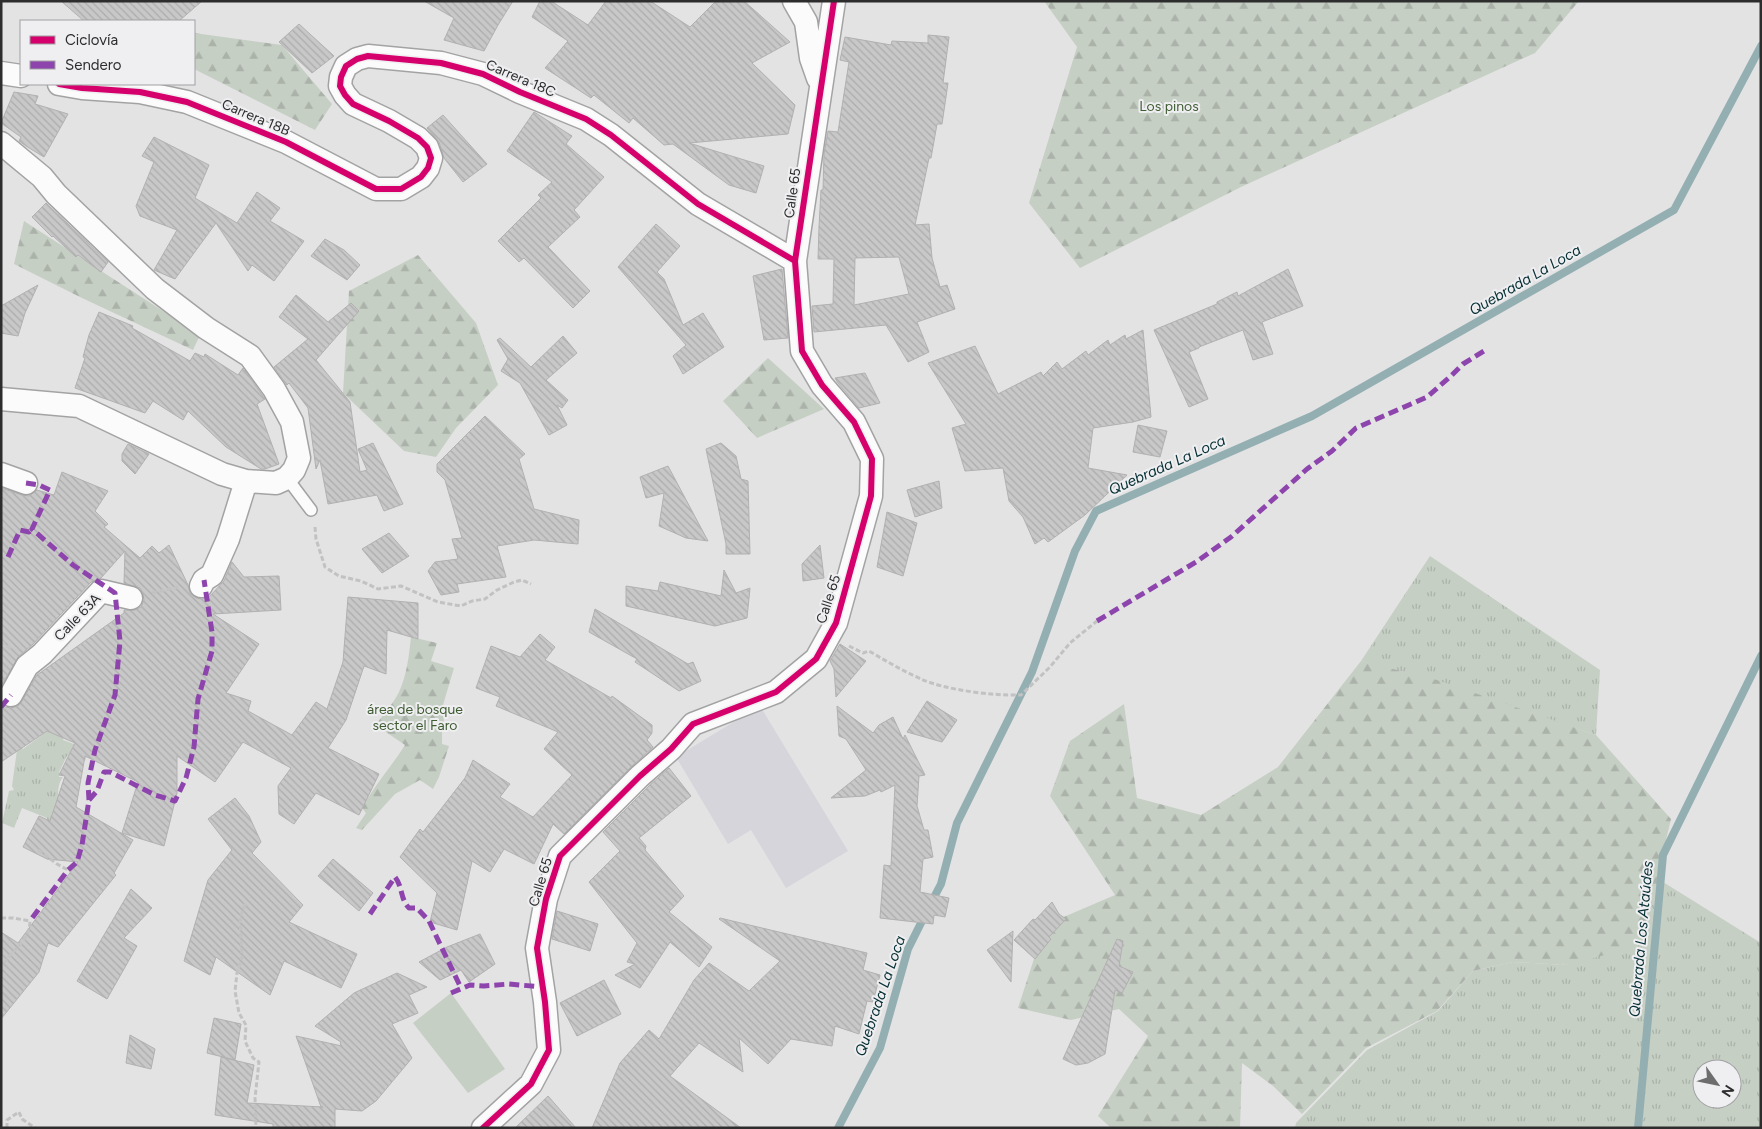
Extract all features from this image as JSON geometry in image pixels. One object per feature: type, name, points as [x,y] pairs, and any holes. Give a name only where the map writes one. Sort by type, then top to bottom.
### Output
[{"type":"street","points":[[794,1],[806,22],[812,58],[820,86]]},
{"type":"street","name":"Calle 65","points":[[483,1128],[531,1084],[549,1050],[545,1002],[537,948],[546,899],[560,856],[640,776],[671,749],[693,724],[776,692],[816,659],[836,623],[870,496],[872,459],[854,422],[822,384],[802,351],[795,261],[834,1]]},
{"type":"street","name":"Carrera 18C","points":[[428,168],[431,158],[427,147],[418,138],[389,121],[353,104],[344,95],[340,86],[341,77],[346,66],[357,59],[368,56],[441,63],[483,74],[520,92],[586,119],[611,135],[698,204],[795,261]]},
{"type":"street","points":[[1,73],[20,76]]},
{"type":"street","name":"Carrera 18B","points":[[66,85],[140,92],[187,102],[286,142],[376,189],[401,190],[421,177],[428,168]]},
{"type":"street","points":[[1,144],[42,177],[56,194],[155,289],[206,328],[250,356],[274,389],[292,422],[299,458],[294,470],[286,478],[276,483],[246,481],[222,474],[79,406],[1,399]]},
{"type":"street","points":[[1,474],[26,483]]},
{"type":"street","points":[[201,586],[204,580],[212,576],[228,539],[246,481]]},
{"type":"street","name":"Calle 63A","points":[[11,695],[27,666],[42,654],[101,591],[132,598]]},
{"type":"lane","points":[[286,478],[312,510]]},
{"type":"path","points":[[312,510],[316,539],[324,568],[339,576],[361,581],[378,589],[401,586],[438,602],[461,606],[472,601],[485,599],[497,590],[514,582],[522,580],[531,584]]},
{"type":"path","points":[[132,598],[180,587],[201,586]]},
{"type":"path","points":[[830,633],[852,648],[863,653],[868,651],[922,679],[940,686],[1002,696],[1021,694],[1050,667],[1070,643],[1097,621]]},
{"type":"path","points":[[38,850],[68,870]]},
{"type":"path","points":[[245,904],[240,918],[242,957],[235,991],[239,1013],[246,1025],[246,1041],[253,1058],[259,1062],[255,1092],[256,1128]]},
{"type":"path","points":[[1,918],[30,921],[30,930],[1,967]]},
{"type":"path","points":[[7,1128],[7,1120],[19,1112],[22,1119],[35,1128]]},
{"type":"shaded area","points":[[760,706],[848,851],[786,888],[751,830],[728,844],[676,757]]},
{"type":"green space","name":"Los pinos","points":[[1044,1],[1579,1],[1535,53],[1241,187],[1080,268],[1029,203],[1077,47]]},
{"type":"green space","points":[[195,33],[282,45],[332,104],[315,130],[195,70]]},
{"type":"green space","points":[[24,221],[200,335],[193,350],[14,264]]},
{"type":"green space","points":[[418,255],[476,323],[498,385],[456,428],[436,457],[404,451],[343,393],[349,291]]},
{"type":"green space","points":[[768,358],[824,409],[757,438],[723,401]]},
{"type":"green space","points":[[1430,556],[1600,670],[1596,735],[1503,704],[1361,661]]},
{"type":"green space","name":"área de bosque sector el Faro","points":[[411,637],[437,643],[431,661],[454,668],[443,705],[442,744],[449,746],[433,789],[420,780],[395,794],[362,830],[356,828],[366,813],[362,808],[405,745],[380,728],[371,731],[389,707],[402,685],[406,672]]},
{"type":"green space","points":[[1361,661],[1437,680],[1596,735],[1671,819],[1641,945],[1568,965],[1513,962],[1473,971],[1437,1011],[1366,1048],[1302,1114],[1273,1086],[1242,1063],[1240,1128],[1111,1128],[1098,1116],[1148,1036],[1119,1009],[1071,1020],[1018,1008],[1045,925],[1115,895],[1050,796],[1070,741],[1124,704],[1137,798],[1201,815],[1278,767]]},
{"type":"green space","points":[[68,725],[63,740],[74,744],[76,748],[88,753],[85,761],[67,756],[59,772],[59,777],[63,777],[58,793],[61,822],[48,824],[47,818],[22,808],[14,828],[2,823],[9,791],[14,790],[12,786],[18,743],[23,749],[54,726]]},
{"type":"green space","points":[[1655,877],[1761,943],[1761,1128],[1295,1128],[1296,1123],[1367,1050],[1438,1011],[1473,971],[1513,962],[1568,965]]},
{"type":"green space","points":[[451,993],[505,1069],[468,1093],[413,1023]]},
{"type":"building","points":[[61,1],[202,1],[180,20],[83,20]]},
{"type":"building","points":[[424,1],[513,1],[484,51],[444,40],[454,18]]},
{"type":"building","points":[[540,1],[551,1],[588,25],[606,1],[650,1],[690,27],[716,1],[744,1],[790,42],[752,63],[795,105],[788,134],[689,143],[764,166],[756,193],[729,185],[673,144],[664,145],[633,118],[629,123],[594,95],[591,98],[545,68],[568,41],[532,17]]},
{"type":"building","points":[[299,24],[334,56],[312,73],[279,42]]},
{"type":"building","points":[[928,35],[949,37],[943,83],[948,83],[942,124],[937,124],[915,225],[929,224],[932,258],[940,287],[947,285],[955,309],[917,322],[929,352],[908,362],[886,325],[814,332],[812,306],[833,304],[834,259],[818,259],[819,227],[824,154],[828,131],[838,132],[849,62],[840,60],[845,37],[891,45],[892,41],[928,43]],"holes":[[[899,257],[909,294],[854,305],[855,258]]]},
{"type":"building","points":[[14,92],[38,96],[35,104],[68,114],[44,157],[19,141],[21,137],[1,123]]},
{"type":"building","points":[[534,112],[572,136],[566,144],[604,177],[574,210],[580,217],[548,247],[590,291],[573,308],[524,258],[519,262],[498,241],[541,198],[538,195],[552,182],[507,151]]},
{"type":"building","points":[[443,115],[487,164],[463,182],[444,158],[439,142],[427,128]]},
{"type":"building","points":[[154,137],[209,165],[195,198],[237,223],[257,192],[280,208],[270,221],[304,241],[274,281],[252,265],[248,271],[216,223],[175,279],[154,270],[177,230],[140,216],[136,206],[154,162],[142,156]]},
{"type":"building","points":[[46,203],[108,262],[101,272],[78,255],[76,257],[32,217]]},
{"type":"building","points":[[656,224],[680,246],[657,272],[664,279],[683,325],[703,313],[724,347],[683,374],[673,356],[686,345],[618,267]]},
{"type":"building","points":[[325,239],[344,250],[360,265],[347,280],[311,256]]},
{"type":"building","points":[[782,269],[788,338],[764,340],[753,276]]},
{"type":"building","points":[[1288,269],[1303,306],[1262,322],[1273,354],[1253,360],[1243,330],[1189,352],[1208,399],[1189,407],[1154,330],[1217,304],[1217,302],[1237,292],[1238,296]]},
{"type":"building","points":[[38,285],[25,313],[18,336],[1,333],[1,306]]},
{"type":"building","points":[[296,295],[328,322],[351,303],[359,311],[316,360],[350,402],[360,472],[367,470],[358,449],[373,443],[403,504],[384,511],[377,495],[328,504],[320,460],[316,469],[308,408],[274,367],[308,339],[279,317]]},
{"type":"building","points":[[99,312],[133,326],[132,328],[190,361],[195,353],[204,357],[205,354],[238,375],[243,368],[265,399],[257,404],[279,464],[261,469],[226,447],[188,411],[183,420],[153,401],[145,413],[75,388],[85,358],[83,357],[89,335]]},
{"type":"building","points":[[1143,330],[1151,417],[1133,422],[1093,428],[1088,468],[1127,475],[1085,515],[1048,542],[1044,538],[1035,544],[1023,517],[1009,501],[1003,468],[965,471],[952,428],[966,424],[928,363],[975,346],[998,394],[1041,372],[1043,376],[1057,362],[1062,369],[1086,351],[1088,355],[1108,340],[1110,345],[1125,335],[1126,339]]},
{"type":"building","points":[[563,336],[577,353],[546,380],[568,400],[562,408],[557,405],[567,425],[549,435],[520,383],[501,371],[508,359],[497,340],[500,338],[531,367]]},
{"type":"building","points":[[865,373],[880,403],[859,408],[835,378]]},
{"type":"building","points":[[485,416],[525,454],[519,459],[534,509],[579,520],[578,544],[534,540],[497,546],[506,577],[457,584],[459,592],[441,595],[428,571],[435,562],[458,559],[452,539],[462,538],[445,480],[437,472],[437,464]]},
{"type":"building","points":[[1138,425],[1167,431],[1160,457],[1133,452]]},
{"type":"building","points":[[721,443],[736,456],[741,479],[748,481],[750,554],[726,554],[726,544],[706,449]]},
{"type":"building","points":[[128,444],[149,454],[135,474],[122,461],[122,454]]},
{"type":"building","points":[[668,466],[708,541],[686,538],[659,526],[664,493],[646,498],[640,477]]},
{"type":"building","points":[[62,472],[108,491],[95,511],[108,524],[104,527],[140,558],[152,546],[159,553],[169,545],[190,593],[196,598],[209,597],[224,581],[232,562],[244,577],[279,576],[281,610],[213,614],[259,644],[226,693],[251,701],[248,711],[292,735],[316,702],[327,709],[343,662],[348,597],[418,603],[418,639],[387,630],[386,674],[364,666],[346,720],[328,748],[379,774],[359,815],[316,793],[294,824],[279,814],[278,786],[291,768],[243,742],[215,782],[177,756],[177,793],[164,846],[122,833],[138,782],[85,756],[76,807],[133,840],[114,873],[116,875],[58,947],[48,943],[39,972],[1,1019],[1,932],[18,943],[78,862],[47,859],[23,847],[39,816],[50,821],[65,776],[59,775],[75,743],[47,731],[1,762],[1,703],[5,707],[18,706],[37,675],[124,613],[124,610],[135,610],[141,607],[144,600],[140,588],[124,583],[125,551],[101,578],[91,582],[33,644],[19,656],[1,686],[1,488],[29,496],[37,490],[54,495]]},
{"type":"building","points":[[939,481],[942,508],[915,517],[907,490]]},
{"type":"building","points":[[887,512],[917,523],[903,576],[877,567]]},
{"type":"building","points":[[389,533],[409,556],[382,573],[362,549]]},
{"type":"building","points":[[820,545],[824,578],[803,581],[802,564]]},
{"type":"building","points":[[724,570],[736,593],[750,588],[747,618],[715,626],[626,606],[626,586],[658,591],[660,582],[721,596]]},
{"type":"building","points":[[595,609],[688,664],[693,662],[701,681],[679,691],[635,662],[637,659],[589,632]]},
{"type":"building","points":[[540,634],[555,647],[545,660],[611,698],[612,696],[652,725],[652,733],[647,740],[653,747],[564,834],[553,824],[534,864],[504,849],[490,872],[472,861],[457,930],[430,922],[437,893],[400,857],[420,829],[423,832],[465,778],[473,760],[510,784],[500,797],[533,817],[572,775],[544,749],[558,732],[496,706],[500,697],[476,688],[491,646],[520,657]]},
{"type":"building","points":[[840,644],[866,661],[836,697],[834,669],[830,661]]},
{"type":"building","points":[[927,701],[957,720],[942,742],[907,732]]},
{"type":"building","points":[[837,706],[873,733],[879,725],[893,717],[903,739],[905,735],[925,775],[919,776],[917,806],[924,830],[928,830],[933,857],[923,859],[920,892],[949,898],[945,917],[934,915],[933,924],[880,918],[884,865],[891,866],[895,785],[881,792],[880,790],[865,796],[831,798],[866,770],[846,739],[839,736]]},
{"type":"building","points":[[669,768],[691,796],[639,838],[646,846],[645,850],[684,896],[669,912],[712,947],[699,967],[670,942],[640,988],[615,975],[635,964],[627,962],[637,943],[589,882],[620,851],[603,832]]},
{"type":"building","points":[[235,798],[249,816],[261,842],[252,853],[303,905],[289,922],[357,954],[341,988],[284,961],[270,995],[216,957],[210,975],[184,961],[208,880],[232,850],[208,819]]},
{"type":"building","points":[[333,859],[373,893],[359,911],[318,876]]},
{"type":"building","points":[[131,889],[152,908],[124,938],[137,946],[107,999],[77,981]]},
{"type":"building","points":[[1052,902],[1059,914],[1066,919],[1049,937],[1051,939],[1035,959],[1014,940]]},
{"type":"building","points":[[557,911],[598,924],[590,951],[552,939]]},
{"type":"building","points":[[720,918],[867,953],[863,970],[880,975],[873,1002],[867,1001],[859,1034],[835,1026],[832,1046],[791,1039],[768,1064],[739,1038],[743,1072],[699,1043],[670,1076],[741,1128],[592,1128],[620,1063],[649,1030],[659,1039],[694,980],[709,963],[749,991],[780,961]]},
{"type":"building","points":[[1013,931],[1011,982],[987,950]]},
{"type":"building","points":[[480,934],[495,964],[469,982],[461,970],[440,980],[419,962],[447,947]]},
{"type":"building","points":[[1117,939],[1123,941],[1119,966],[1133,972],[1122,993],[1115,990],[1105,1054],[1088,1063],[1076,1065],[1063,1059]]},
{"type":"building","points":[[397,973],[427,987],[409,995],[418,1013],[392,1024],[412,1058],[376,1101],[362,1111],[335,1109],[335,1128],[273,1128],[273,1124],[215,1115],[221,1057],[254,1065],[247,1103],[321,1107],[296,1036],[342,1046],[341,1042],[315,1026],[354,993]]},
{"type":"building","points":[[604,980],[621,1014],[577,1036],[560,1003]]},
{"type":"building","points":[[214,1018],[241,1024],[235,1060],[207,1053]]},
{"type":"building","points":[[130,1035],[155,1049],[151,1069],[126,1063]]},
{"type":"building","points":[[548,1096],[576,1128],[515,1128]]},
{"type":"waterway","name":"Quebrada La Loca","points":[[931,903],[941,884],[957,823],[1032,672],[1075,551],[1096,511],[1312,416],[1674,210],[1761,46]]},
{"type":"waterway","name":"Quebrada Los Ataúdes","points":[[1638,1128],[1663,855],[1761,656]]},
{"type":"waterway","name":"Quebrada La Loca","points":[[838,1128],[880,1048],[908,949],[926,913]]},
{"type":"marked path","points":[[1097,621],[1196,562],[1231,537],[1307,469],[1332,451],[1356,428],[1427,397],[1463,364],[1484,351]]},
{"type":"marked path","points":[[26,483],[39,485],[50,490],[32,529],[73,565],[115,593],[120,641],[115,695],[95,750],[88,783],[89,800],[82,845],[77,862],[68,870],[30,921]]},
{"type":"marked path","points":[[8,557],[20,530],[29,532],[32,529]]},
{"type":"marked path","points":[[89,800],[97,791],[104,772],[110,772],[155,795],[175,801],[186,778],[194,747],[198,699],[212,651],[212,632],[204,580]]},
{"type":"marked path","points":[[1,707],[11,695]]},
{"type":"marked path","points":[[370,914],[395,877],[409,908],[417,908],[429,921],[461,988]]},
{"type":"marked path","points":[[451,993],[470,985],[509,984],[542,987]]},
{"type":"cycle path","points":[[483,1128],[531,1084],[549,1050],[545,1002],[537,948],[546,899],[560,856],[640,776],[671,749],[693,724],[776,692],[816,659],[836,623],[871,496],[872,459],[854,422],[822,385],[802,351],[795,261],[834,1]]},
{"type":"cycle path","points":[[65,85],[140,92],[187,102],[286,142],[376,189],[401,189],[421,177],[428,168],[431,158],[427,147],[418,138],[389,121],[353,104],[340,86],[341,77],[346,66],[357,59],[368,56],[441,63],[483,74],[520,92],[586,119],[611,135],[698,204],[795,261]]}]
